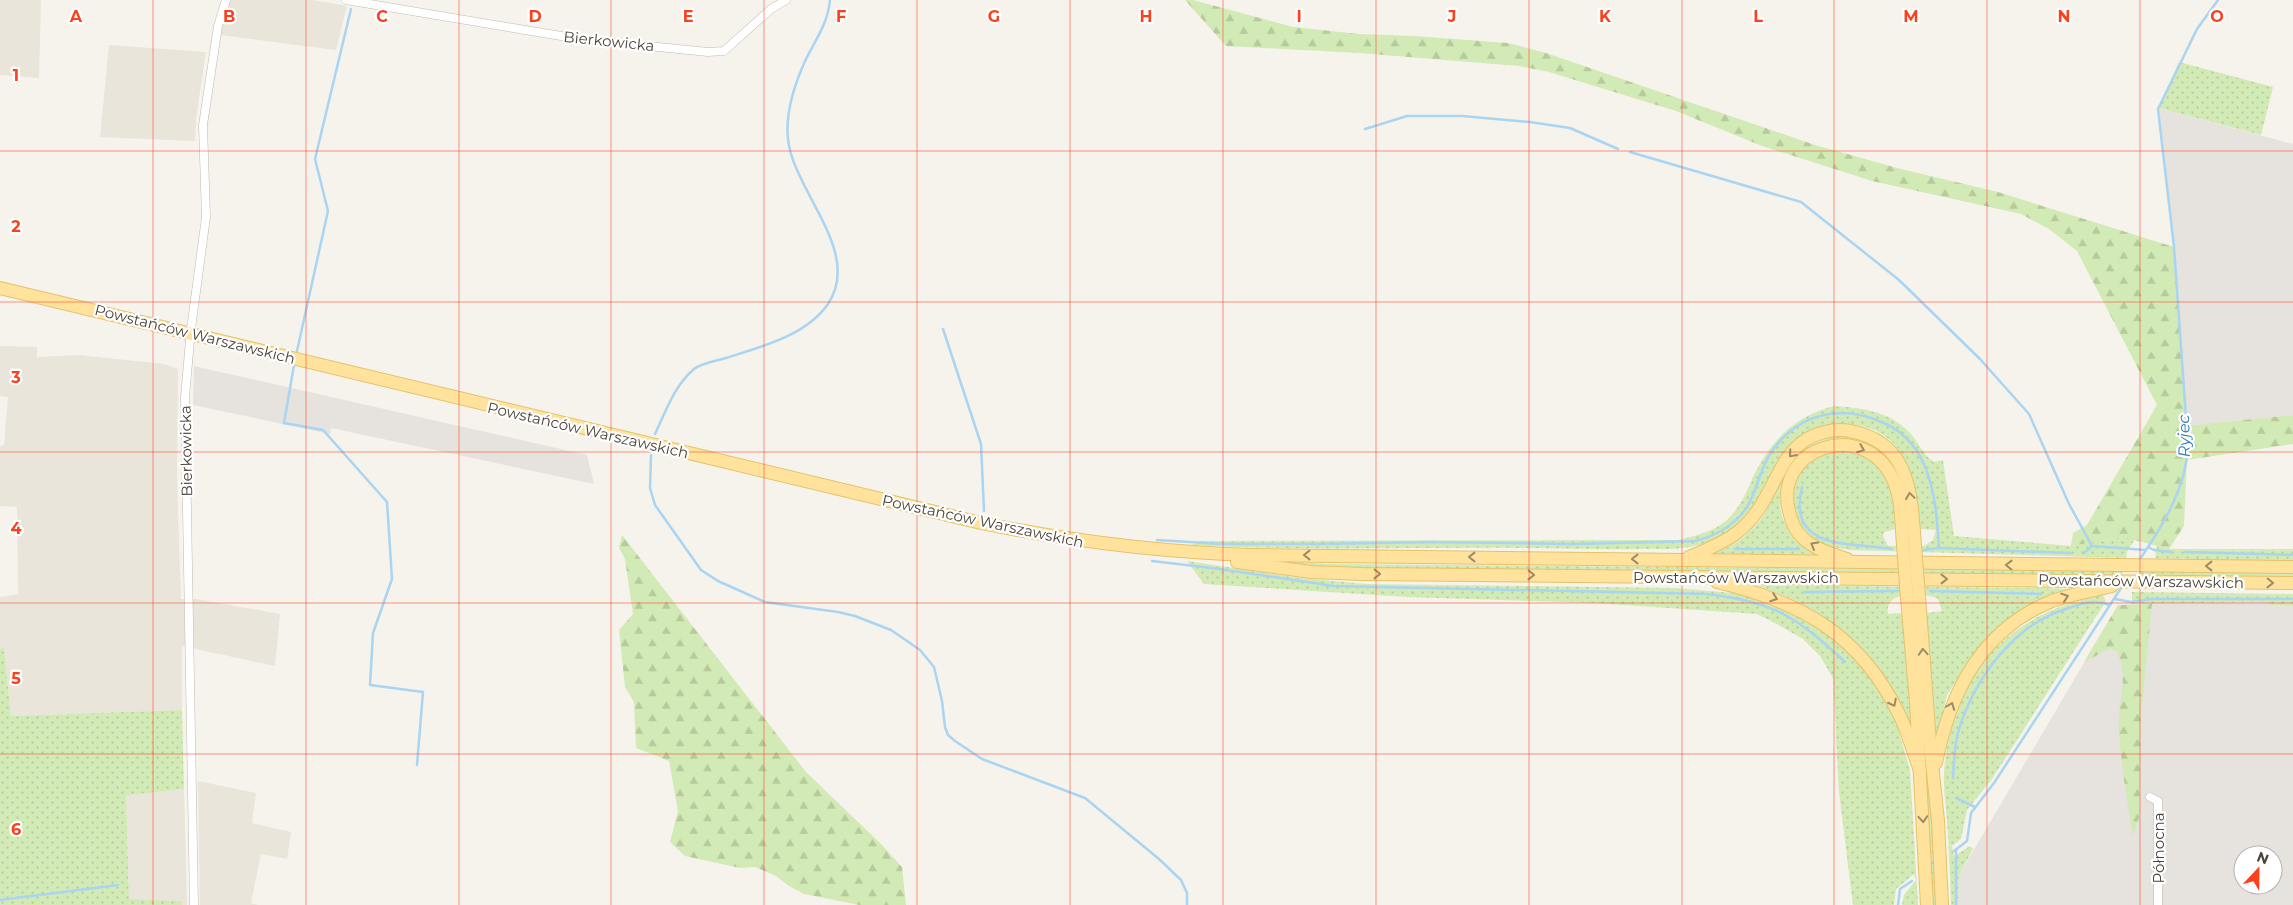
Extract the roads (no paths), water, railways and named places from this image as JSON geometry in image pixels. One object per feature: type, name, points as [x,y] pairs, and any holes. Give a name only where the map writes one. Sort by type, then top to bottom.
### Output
[{"type":"main road","name":"Powstańców Warszawskich","points":[[0,288],[981,523],[1088,543],[1180,552],[1311,572],[2116,583],[2134,581],[2293,583]]},
{"type":"main road","points":[[1683,559],[1722,544],[1747,525],[1763,503],[1785,462],[1801,444],[1821,434],[1844,430],[1867,435],[1890,451],[1902,466],[1911,494],[1909,545],[1913,598],[1934,770],[1942,905]]},
{"type":"main road","points":[[1859,563],[1809,543],[1802,538],[1791,521],[1787,503],[1791,478],[1805,458],[1823,447],[1842,444],[1859,447],[1878,458],[1885,466],[1895,485],[1909,545]]},
{"type":"main road","name":"Powstańców Warszawskich","points":[[1180,552],[1250,555],[2293,567]]},
{"type":"main road","points":[[1693,577],[1778,599],[1810,615],[1844,639],[1868,665],[1890,697],[1900,717],[1920,770]]},
{"type":"main road","points":[[1934,770],[1942,734],[1956,694],[1976,661],[1994,641],[2030,613],[2052,602],[2116,583]]},
{"type":"main road","points":[[1913,598],[1916,703],[1927,905]]},
{"type":"street","name":"Bierkowicka","points":[[194,905],[185,397],[190,334],[206,217],[203,125],[218,26],[226,0]]},
{"type":"street","name":"Bierkowicka","points":[[346,0],[579,40],[724,51],[771,9],[786,0]]},
{"type":"street","name":"Północna","points":[[2150,797],[2158,801],[2158,905]]},
{"type":"waterway","points":[[655,434],[676,391],[694,369],[767,345],[795,332],[819,315],[828,304],[837,284],[837,264],[832,243],[793,159],[787,129],[789,108],[798,78],[824,24],[830,0]]},
{"type":"waterway","name":"Ryjec","points":[[2138,562],[2156,535],[2178,492],[2183,477],[2188,446],[2174,247],[2158,109],[2197,29],[2218,0]]},
{"type":"waterway","points":[[297,351],[328,211],[315,159],[351,9]]},
{"type":"waterway","points":[[1365,129],[1407,116],[1462,116],[1530,122],[1570,128],[1618,149]]},
{"type":"waterway","points":[[1630,152],[1801,202],[1899,280],[1980,359],[2029,414],[2069,504],[2092,546],[2146,550]]},
{"type":"waterway","points":[[943,329],[981,444],[984,511]]},
{"type":"waterway","points":[[294,365],[284,423],[323,430],[387,502],[392,579],[373,633],[370,685],[423,692],[417,765]]},
{"type":"waterway","points":[[1157,540],[1222,544],[1430,542],[1572,544],[1695,541],[1720,531],[1741,515],[1750,501],[1770,454],[1793,429],[1807,421],[1836,413],[1868,417],[1884,423],[1900,432],[1912,445],[1922,459],[1933,493],[1939,548]]},
{"type":"waterway","points":[[651,455],[650,488],[655,505],[701,570],[718,581],[765,602],[838,612],[855,616],[891,630],[920,650],[934,667],[948,735],[982,759],[1085,798],[1159,859],[1181,880],[1187,893],[1187,905]]},
{"type":"waterway","points":[[1802,487],[1800,508],[1804,523],[1813,533],[1826,540],[1892,549]]},
{"type":"waterway","points":[[2084,553],[2092,546]]},
{"type":"waterway","points":[[2148,547],[2154,550],[2171,552]]},
{"type":"waterway","points":[[1924,550],[1939,548],[2070,553]]},
{"type":"waterway","points":[[1735,549],[1799,549]]},
{"type":"waterway","points":[[2185,552],[2293,555]]},
{"type":"waterway","points":[[1152,561],[1334,586],[1706,594],[1729,597],[1749,601],[1783,614],[1813,633],[1845,662]]},
{"type":"waterway","name":"Ryjec","points":[[1954,851],[1967,841],[1971,813],[1994,783],[2123,585]]},
{"type":"waterway","points":[[1805,592],[1898,591]]},
{"type":"waterway","points":[[1930,591],[2041,594]]},
{"type":"waterway","points":[[2115,599],[2131,602],[2152,599],[2293,599]]},
{"type":"waterway","points":[[1953,778],[1956,741],[1966,710],[1975,691],[1999,656],[2029,627],[2047,617],[2088,602],[2110,605]]},
{"type":"waterway","points":[[1956,798],[1975,807]]},
{"type":"waterway","points":[[1956,850],[1956,905]]},
{"type":"waterway","name":"Ryjec","points":[[1898,905],[1900,889],[1912,881]]},
{"type":"waterway","points":[[0,900],[118,885]]}]
